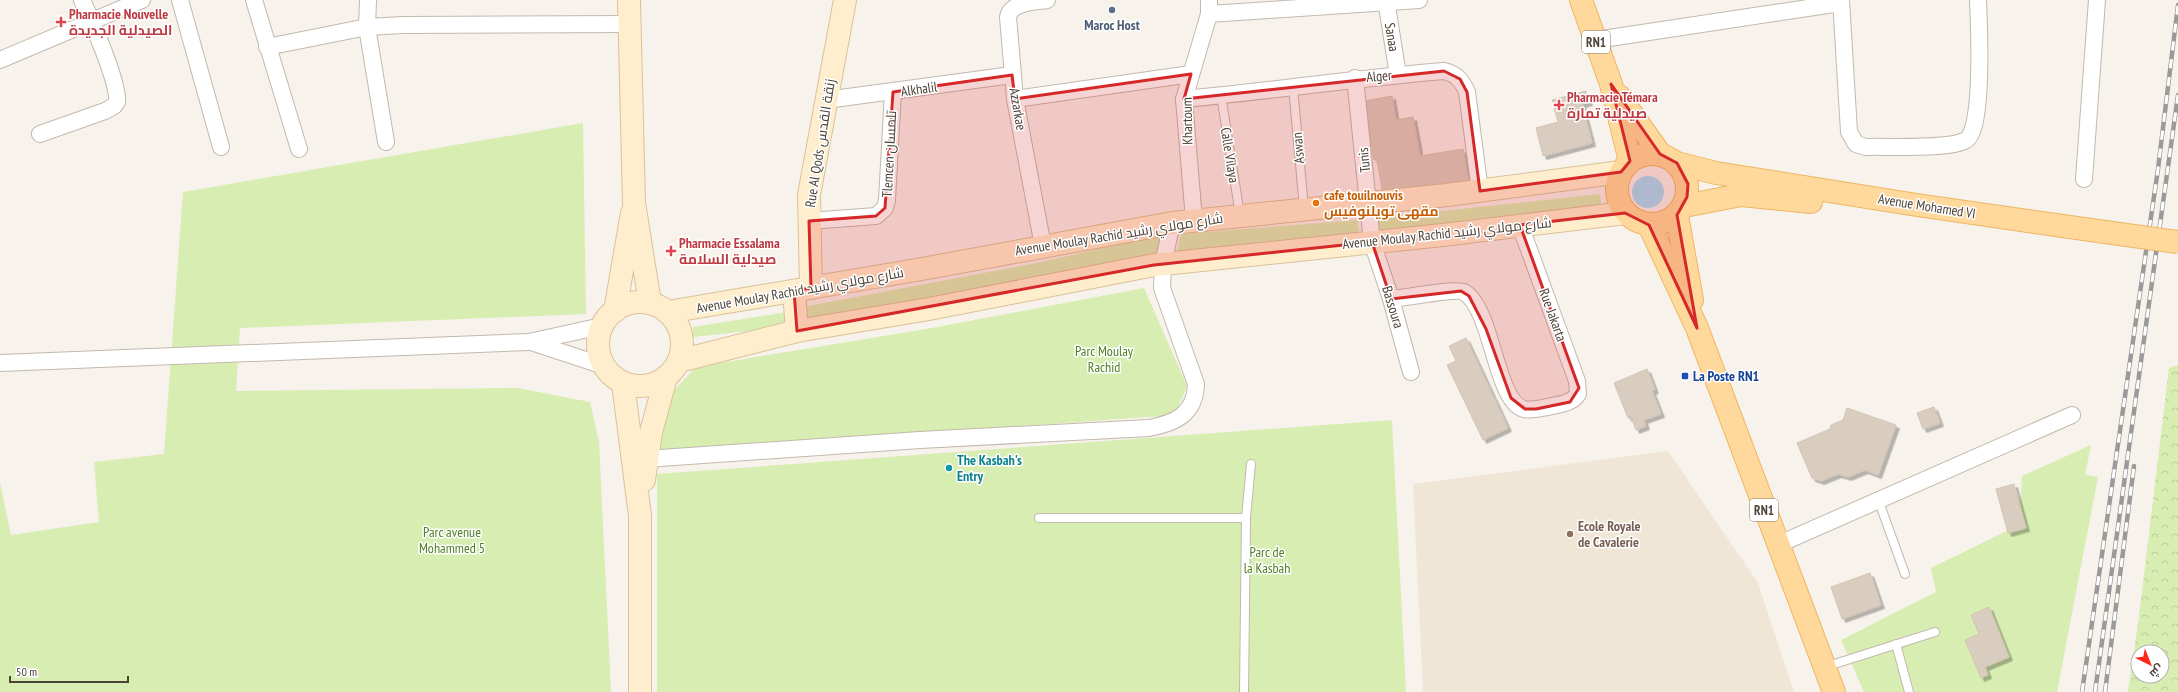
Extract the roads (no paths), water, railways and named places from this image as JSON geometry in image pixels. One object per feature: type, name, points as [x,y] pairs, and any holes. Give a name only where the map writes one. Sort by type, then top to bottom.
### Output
[{"type":"main road","points":[[629,0],[634,203],[659,307],[678,325],[682,340],[646,460],[640,516],[640,692]]},
{"type":"main road","name":"Rue Al Qods زنقة القدس","points":[[797,331],[809,221],[809,195],[846,0]]},
{"type":"main road","name":"RN1","points":[[1581,0],[1611,84],[1626,167],[1618,182],[1617,193],[1625,213]]},
{"type":"main road","name":"RN1","points":[[1611,84],[1668,158],[1683,171],[1688,184],[1687,197],[1680,210],[1697,328]]},
{"type":"main road","points":[[1626,167],[1644,155],[1668,158]]},
{"type":"main road","name":"Avenue Mohamed VI","points":[[1668,158],[1716,173],[2106,237],[2178,253]]},
{"type":"main road","name":"Avenue Moulay Rachid شارع مولاي رشيد","points":[[659,307],[802,290],[1172,223],[1480,191],[1626,167]]},
{"type":"main road","name":"Avenue Mohamed VI","points":[[1680,210],[1728,197],[1754,195],[2106,237],[2178,242]]},
{"type":"main road","points":[[634,203],[608,318],[598,339],[599,353],[604,366],[613,376],[623,383],[636,386],[647,386],[673,369]]},
{"type":"main road","points":[[1625,213],[1640,223],[1649,225],[1669,221],[1680,210]]},
{"type":"main road","name":"Avenue Moulay Rachid شارع مولاي رشيد","points":[[673,369],[797,331],[929,309],[1163,264],[1520,226],[1625,213]]},
{"type":"main road","name":"RN1","points":[[1649,225],[1697,328],[1777,545],[1834,692]]},
{"type":"main road","points":[[608,318],[632,303],[659,307]]},
{"type":"main road","points":[[623,383],[640,516]]},
{"type":"street","points":[[40,134],[110,108],[117,102],[115,87],[92,21],[82,0]]},
{"type":"street","points":[[0,60],[142,0]]},
{"type":"street","points":[[180,0],[221,147]]},
{"type":"street","points":[[254,0],[299,149]]},
{"type":"street","points":[[368,0],[367,27],[386,142]]},
{"type":"street","name":"Azzarkae","points":[[1043,246],[1015,99],[1008,15],[1012,9],[1020,5],[1047,0]]},
{"type":"street","name":"Sanaa","points":[[1386,0],[1398,75]]},
{"type":"street","points":[[1209,7],[1419,0]]},
{"type":"street","points":[[1596,40],[1841,2],[1847,114],[1849,132],[1852,139],[1856,144],[1866,147],[1944,145],[1966,140],[1974,130],[1980,54],[1978,0]]},
{"type":"street","points":[[2084,179],[2097,0]]},
{"type":"street","name":"Khartoum","points":[[1194,220],[1184,99],[1209,7]]},
{"type":"street","points":[[267,47],[367,27],[464,24],[629,24]]},
{"type":"street","name":"Alger","points":[[1184,99],[1293,87],[1355,78],[1444,71],[1452,73],[1460,78],[1467,92],[1480,191]]},
{"type":"street","points":[[1015,99],[1191,74]]},
{"type":"street","name":"Alkhalil","points":[[826,100],[1012,75]]},
{"type":"street","name":"Tunis","points":[[1355,78],[1372,242]]},
{"type":"street","name":"Tlemcen تلمسان","points":[[809,221],[876,216],[885,208],[887,200],[893,92]]},
{"type":"street","points":[[646,460],[920,440],[1149,428],[1166,424],[1180,418],[1190,408],[1196,397],[1196,384],[1162,288],[1163,264],[1172,223]]},
{"type":"street","name":"Rue Jakarta","points":[[1391,299],[1448,292],[1461,291],[1465,293],[1473,300],[1507,391],[1516,405],[1525,409],[1536,409],[1570,402],[1578,394],[1577,381],[1520,226]]},
{"type":"street","name":"Bassoura","points":[[1372,242],[1391,299],[1411,372]]},
{"type":"street","points":[[0,364],[529,342],[608,318]]},
{"type":"street","points":[[529,342],[604,366]]},
{"type":"street","points":[[1777,545],[1878,499],[2072,415]]},
{"type":"lane","name":"Aswan","points":[[1293,87],[1304,209]]},
{"type":"lane","name":"Calle Vilaya","points":[[1221,95],[1240,215]]},
{"type":"lane","points":[[1244,692],[1246,518],[1251,464]]},
{"type":"lane","points":[[1878,499],[1905,574]]},
{"type":"lane","points":[[1039,518],[1246,518]]},
{"type":"lane","points":[[1824,667],[1935,632]]},
{"type":"lane","points":[[1896,644],[1909,692]]},
{"type":"water","points":[[1645,176],[1651,176],[1661,183],[1664,192],[1663,198],[1657,205],[1651,208],[1645,208],[1635,201],[1632,195],[1632,189],[1639,179]]},
{"type":"railway","points":[[2082,692],[2158,169],[2178,5]]},
{"type":"railway","points":[[2095,692],[2178,95]]},
{"type":"railway","points":[[2105,692],[2134,466]]},
{"type":"place","name":"Maroc Host","points":[[1112,10]]},
{"type":"place","name":"Pharmacie Nouvelle الصيدلية الجديدة","points":[[61,22]]},
{"type":"place","name":"Pharmacie Témara صيدلية تمارة","points":[[1559,105]]},
{"type":"place","name":"cafe touilnouvis مقهى تويلنوفيس","points":[[1316,203]]},
{"type":"place","name":"Pharmacie Essalama صيدلية السلامة","points":[[671,251]]},
{"type":"place","name":"La Poste RN1","points":[[1685,376]]},
{"type":"place","name":"The Kasbah's Entry","points":[[949,468]]},
{"type":"place","name":"Ecole Royale de Cavalerie","points":[[1570,534]]},
{"type":"park label","name":"Parc Moulay Rachid","points":[[1104,360]]},
{"type":"park label","name":"Parc avenue Mohammed 5","points":[[452,540]]},
{"type":"park label","name":"Parc de la Kasbah","points":[[1267,560]]}]
